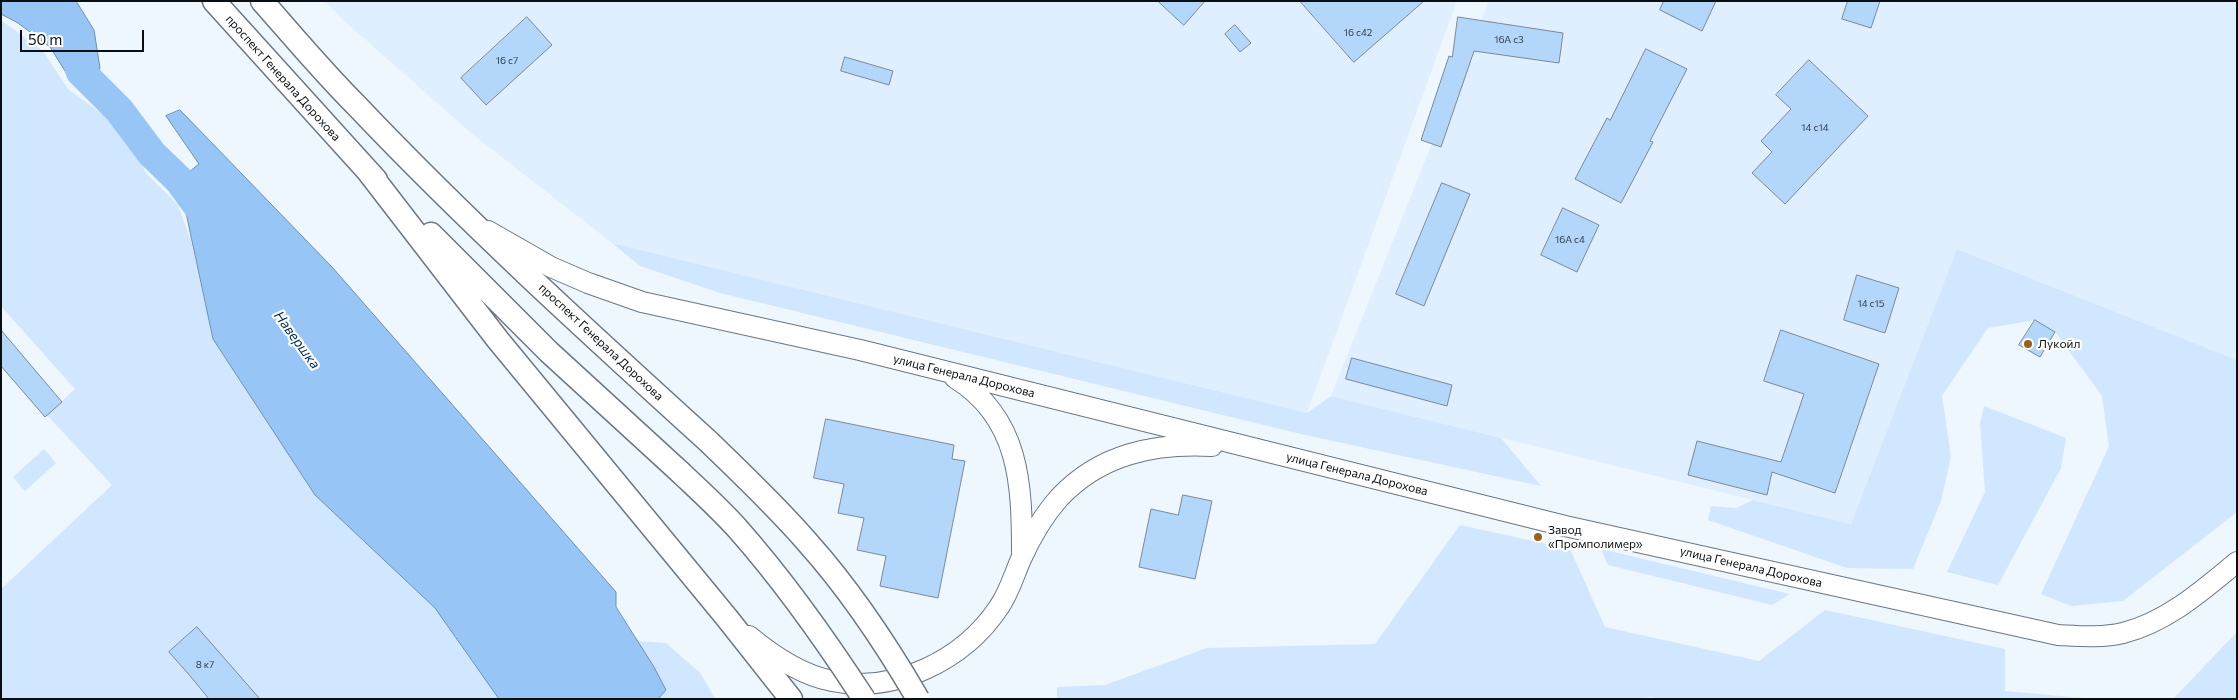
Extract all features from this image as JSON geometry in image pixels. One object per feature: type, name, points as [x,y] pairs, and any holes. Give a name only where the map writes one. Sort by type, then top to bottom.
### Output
[{"type":"main road","name":"проспект Генерала Дорохова","points":[[214,1],[367,170],[549,352],[680,472],[736,527],[776,574],[827,643],[864,699]]},
{"type":"main road","name":"проспект Генерала Дорохова","points":[[262,1],[355,105],[475,224],[769,499],[810,545],[866,617],[918,699]]},
{"type":"main road","points":[[367,170],[498,340],[727,618],[791,699]]},
{"type":"street","name":"улица Генерала Дорохова","points":[[475,224],[551,267],[588,283],[642,302],[860,350],[1566,526],[2058,635],[2101,636],[2123,633],[2145,626],[2168,615],[2237,562]]},
{"type":"street","points":[[943,371],[970,387],[988,404],[1011,446],[1018,473],[1022,511],[1022,558]]},
{"type":"street","points":[[727,618],[769,654],[804,672],[832,681],[876,683],[900,680],[954,654],[971,640],[1000,606],[1037,527],[1060,497],[1092,471],[1124,455],[1154,447],[1197,445],[1249,448]]},
{"type":"shaded area","points":[[325,1],[1457,1],[1307,413],[612,243],[471,133],[340,17]]},
{"type":"shaded area","points":[[1489,1],[2237,1],[2237,360],[1957,249],[1851,524],[1331,396]]},
{"type":"shaded area","points":[[1,20],[43,51],[68,89],[125,131],[146,173],[178,205],[191,241],[213,339],[315,495],[435,608],[499,699],[1,699],[1,589],[112,485],[47,415],[75,389],[1,306]]},
{"type":"shaded area","points":[[612,243],[1307,413],[1331,396],[1501,438],[1541,486],[1301,434],[720,293],[640,266]]},
{"type":"shaded area","points":[[1957,249],[2237,360],[2237,512],[2123,601],[2071,606],[2041,594],[2109,446],[2102,396],[2055,332],[2035,320],[1988,328],[1942,396],[1951,457],[1941,501],[1913,569],[1847,568],[1708,520],[1711,506],[1736,508],[1753,500],[1851,524]]},
{"type":"shaded area","points":[[1984,406],[2066,438],[2061,468],[1998,585],[1947,572],[1985,492],[1980,423]]},
{"type":"shaded area","points":[[44,449],[56,463],[25,491],[13,477]]},
{"type":"shaded area","points":[[1460,525],[1570,549],[1605,627],[1759,661],[1825,610],[2005,649],[2005,691],[2094,699],[1655,699],[1652,697],[1628,699],[1057,699],[1057,687],[1105,685],[1207,648],[1375,644]]},
{"type":"shaded area","points":[[1601,549],[1790,594],[1772,605],[1608,565]]},
{"type":"shaded area","points":[[2237,632],[2237,699],[2173,699]]},
{"type":"shaded area","points":[[637,641],[666,643],[701,674],[715,699],[658,699],[666,690]]},
{"type":"water","points":[[1,1],[76,1],[94,30],[100,68],[89,90],[70,79],[50,47],[18,23],[1,14]]},
{"type":"water","points":[[180,110],[332,267],[616,592],[616,607],[654,667],[666,690],[658,699],[499,699],[435,608],[315,495],[213,339],[179,180],[199,164],[166,116]]},
{"type":"building","points":[[1158,1],[1205,1],[1184,25]]},
{"type":"building","points":[[1300,1],[1424,1],[1354,62]]},
{"type":"building","points":[[1664,1],[1716,1],[1702,31],[1660,10]]},
{"type":"building","points":[[1848,1],[1880,1],[1871,28],[1842,19]]},
{"type":"building","points":[[527,17],[552,45],[486,105],[461,78]]},
{"type":"building","points":[[1458,17],[1563,33],[1559,63],[1474,51],[1441,147],[1421,140],[1449,56],[1452,57]]},
{"type":"building","points":[[1235,25],[1251,43],[1240,52],[1225,34]]},
{"type":"building","points":[[1646,49],[1687,69],[1650,141],[1653,142],[1621,203],[1575,179],[1607,118],[1610,120]]},
{"type":"building","points":[[845,57],[893,71],[889,85],[841,71]]},
{"type":"building","points":[[1809,60],[1868,116],[1785,204],[1752,173],[1772,152],[1761,141],[1791,109],[1776,95]]},
{"type":"building","points":[[1442,183],[1470,194],[1424,306],[1396,294]]},
{"type":"building","points":[[1563,208],[1599,225],[1577,272],[1541,255]]},
{"type":"building","points":[[1857,275],[1899,288],[1885,333],[1844,320]]},
{"type":"building","points":[[2035,320],[2055,332],[2040,357],[2019,345]]},
{"type":"building","points":[[1,330],[62,402],[45,417],[1,366]]},
{"type":"building","points":[[1781,330],[1879,364],[1835,493],[1772,472],[1767,495],[1688,475],[1697,441],[1781,462],[1804,394],[1764,381]]},
{"type":"building","points":[[1352,358],[1452,385],[1447,406],[1346,379]]},
{"type":"building","points":[[826,419],[954,445],[952,459],[965,461],[938,598],[880,586],[886,556],[857,550],[864,518],[838,513],[844,484],[814,478]]},
{"type":"building","points":[[1183,495],[1212,501],[1195,579],[1139,567],[1151,509],[1178,515]]},
{"type":"building","points":[[197,627],[260,699],[209,699],[169,652]]},
{"type":"waterway","name":"Навершка","points":[[21,1],[43,4],[70,40],[81,72],[119,110],[152,154],[179,180],[204,214]]},
{"type":"place","name":"Лукойл","points":[[2028,344]]},
{"type":"place","name":"Завод «Промполимер»","points":[[1538,537]]}]
